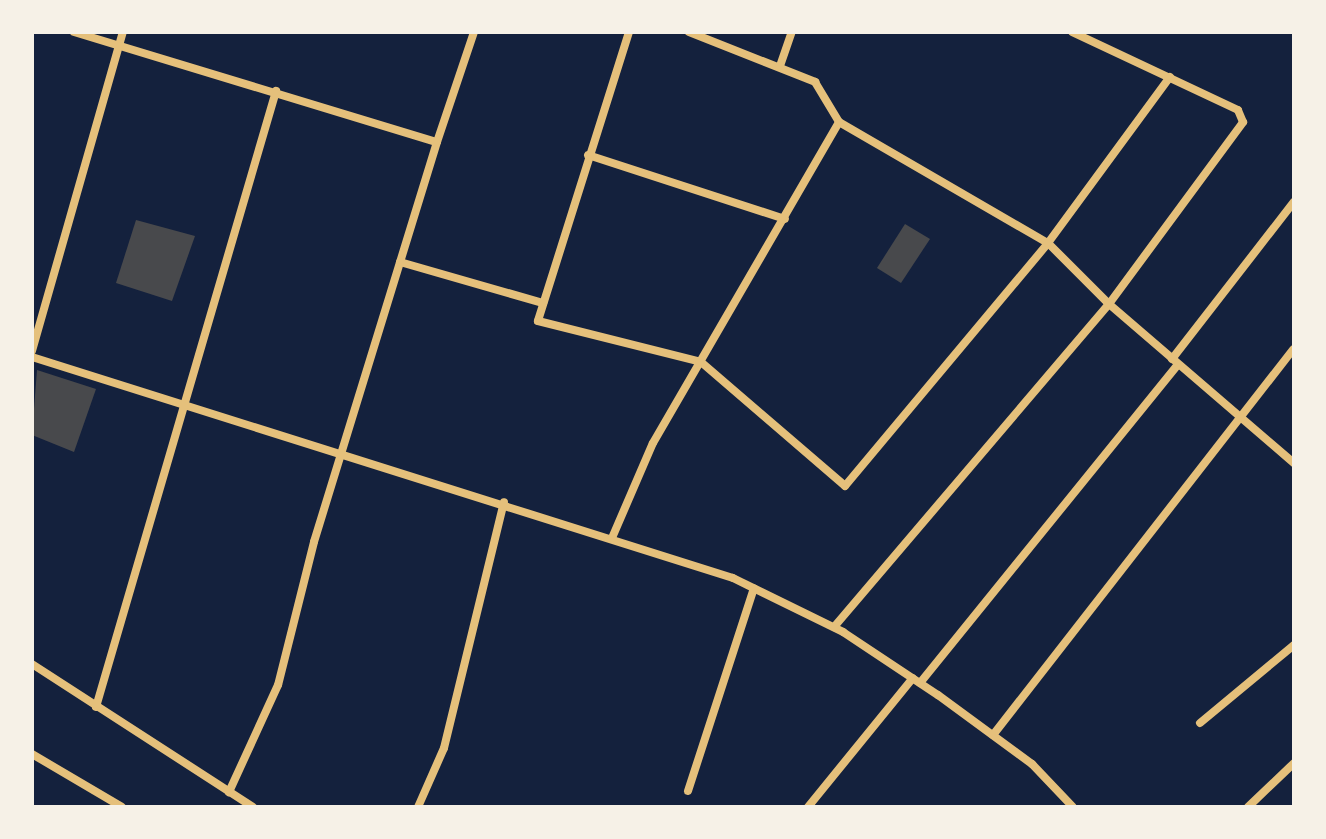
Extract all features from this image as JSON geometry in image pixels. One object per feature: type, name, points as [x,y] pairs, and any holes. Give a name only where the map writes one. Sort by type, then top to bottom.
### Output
[{"type":"street","points":[[74,32],[437,142]]},
{"type":"street","points":[[32,351],[123,32]]},
{"type":"street","points":[[229,792],[278,685],[340,456],[474,32]]},
{"type":"street","points":[[629,32],[538,321],[701,362],[845,486],[1048,243],[1170,77]]},
{"type":"street","points":[[689,32],[780,66],[827,93],[839,122],[1048,243],[1109,304],[1294,463]]},
{"type":"street","points":[[780,66],[792,32]]},
{"type":"street","points":[[834,627],[1109,304],[1243,122],[1238,110],[1072,32]]},
{"type":"street","points":[[96,707],[181,407],[276,91]]},
{"type":"street","points":[[612,538],[653,443],[839,122]]},
{"type":"street","points":[[588,155],[785,219]]},
{"type":"street","points":[[808,807],[916,681],[1175,361],[1294,202]]},
{"type":"street","points":[[400,262],[543,303]]},
{"type":"street","points":[[993,735],[1294,349]]},
{"type":"street","points":[[32,357],[340,456],[504,502],[754,588],[834,627],[916,681],[993,735],[1068,806]]},
{"type":"street","points":[[418,807],[444,748],[504,502]]},
{"type":"street","points":[[688,791],[754,588]]},
{"type":"street","points":[[1200,723],[1294,645]]},
{"type":"street","points":[[32,664],[253,807]]},
{"type":"street","points":[[32,754],[122,807]]},
{"type":"street","points":[[1248,807],[1294,763]]},
{"type":"building","points":[[136,220],[195,236],[172,301],[116,283]]},
{"type":"building","points":[[905,224],[930,239],[901,283],[877,268]]},
{"type":"building","points":[[37,370],[96,389],[74,452],[32,435]]}]
